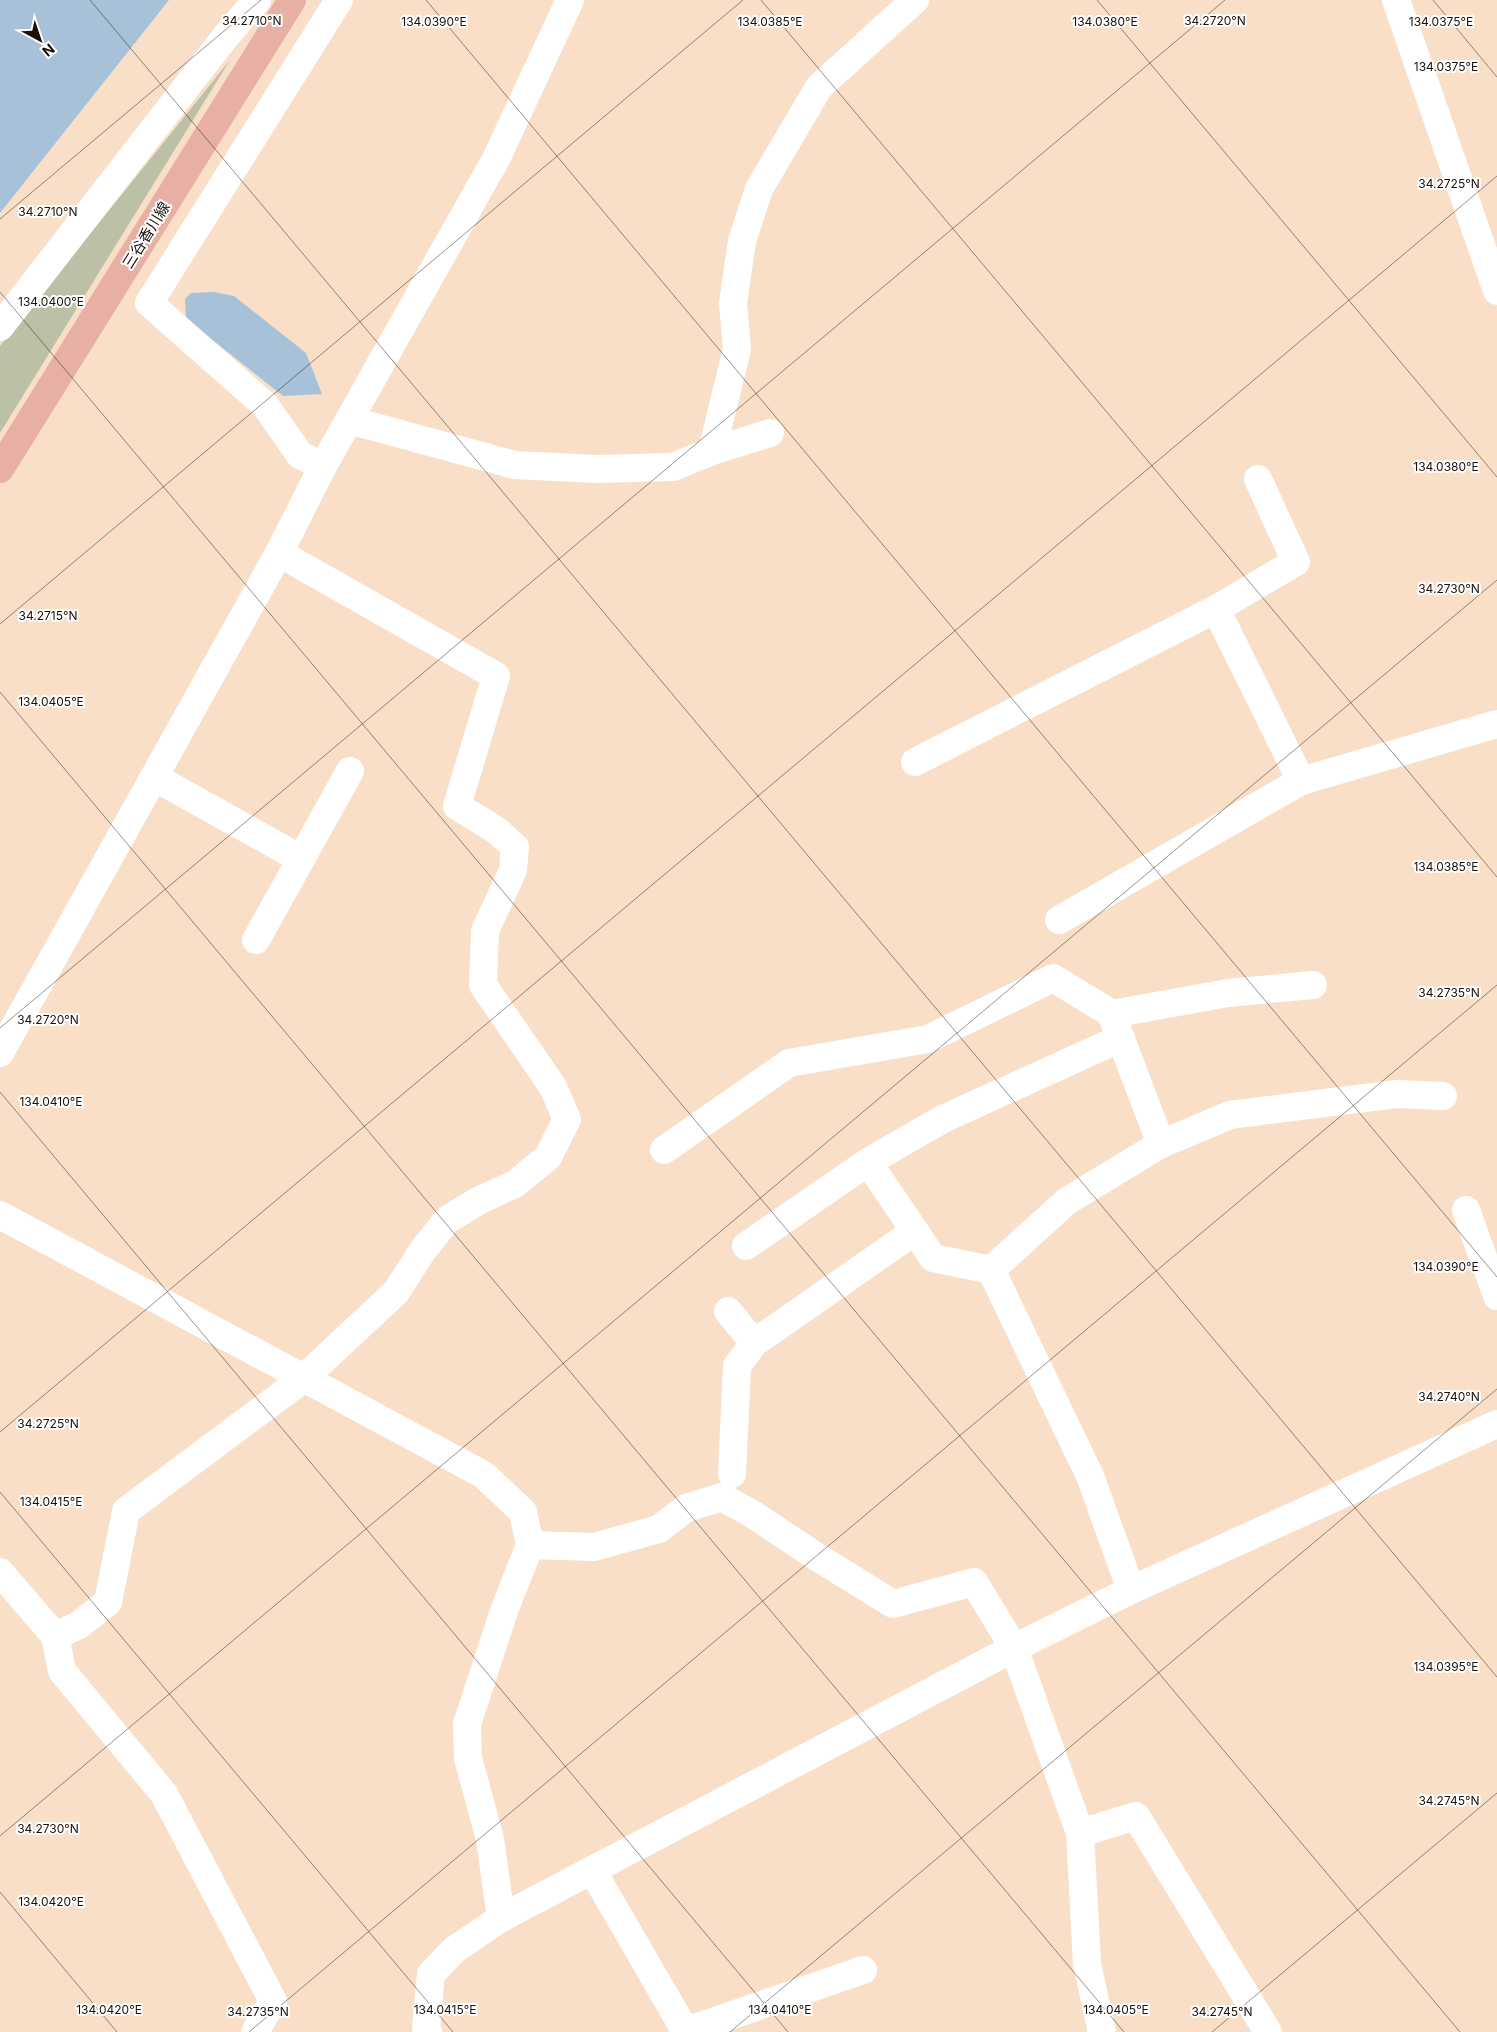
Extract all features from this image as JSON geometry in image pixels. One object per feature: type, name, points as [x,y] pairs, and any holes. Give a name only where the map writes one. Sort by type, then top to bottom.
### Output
[{"type":"main road","name":"三谷香川線","points":[[0,469],[292,0]]},
{"type":"street","points":[[0,327],[226,36],[257,0]]},
{"type":"street","points":[[323,466],[300,454],[265,405],[149,303],[339,0]]},
{"type":"street","points":[[0,1053],[279,552],[323,466],[496,158],[570,0]]},
{"type":"street","points":[[712,451],[737,350],[733,303],[742,241],[759,189],[819,86],[915,0]]},
{"type":"street","points":[[1396,0],[1497,291]]},
{"type":"street","points":[[349,420],[515,465],[596,469],[672,467],[712,451],[770,433]]},
{"type":"street","points":[[915,762],[1216,610],[1296,562],[1258,480]]},
{"type":"street","points":[[55,1636],[79,1625],[108,1602],[126,1511],[304,1379],[396,1292],[447,1220],[478,1201],[515,1184],[548,1157],[567,1119],[553,1087],[483,985],[486,931],[513,870],[515,847],[496,830],[457,806],[496,676],[279,552]]},
{"type":"street","points":[[1216,610],[1301,781]]},
{"type":"street","points":[[1059,920],[1301,781],[1497,724]]},
{"type":"street","points":[[256,940],[350,771]]},
{"type":"street","points":[[154,777],[301,859]]},
{"type":"street","points":[[664,1150],[789,1063],[928,1039],[1053,978],[1116,1026],[1161,1144]]},
{"type":"street","points":[[746,1246],[868,1162],[943,1119],[1116,1026],[1228,993],[1313,985]]},
{"type":"street","points":[[991,1270],[1067,1201],[1161,1144],[1230,1115],[1398,1094],[1443,1096]]},
{"type":"street","points":[[868,1162],[933,1258],[991,1270]]},
{"type":"street","points":[[1466,1210],[1497,1296]]},
{"type":"street","points":[[0,1215],[484,1475],[522,1512],[530,1545],[505,1608],[467,1724],[468,1758],[490,1839],[501,1918]]},
{"type":"street","points":[[732,1474],[737,1366],[754,1343],[915,1230]]},
{"type":"street","points":[[991,1270],[1090,1476],[1131,1590]]},
{"type":"street","points":[[728,1311],[754,1343]]},
{"type":"street","points":[[425,2031],[431,1974],[454,1950],[501,1918],[1014,1648],[1131,1590],[1497,1424]]},
{"type":"street","points":[[530,1545],[594,1547],[659,1529],[686,1508],[722,1498],[754,1515],[893,1604],[974,1582],[1014,1648],[1080,1833],[1087,1964],[1102,2032]]},
{"type":"street","points":[[0,1572],[55,1636],[62,1671],[164,1794],[273,2001],[255,2032]]},
{"type":"street","points":[[1080,1833],[1136,1816],[1268,2032]]},
{"type":"street","points":[[592,1870],[686,2031],[863,1970]]},
{"type":"green space","points":[[230,60],[0,433],[0,346]]},
{"type":"water","points":[[0,0],[169,0],[0,213]]},
{"type":"water","points":[[214,292],[234,296],[306,353],[322,394],[283,396],[186,319],[185,299],[191,293]]}]
